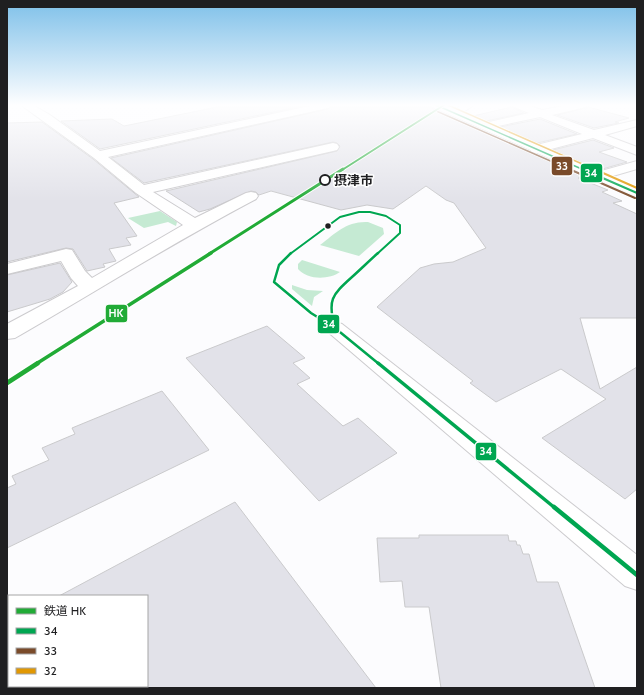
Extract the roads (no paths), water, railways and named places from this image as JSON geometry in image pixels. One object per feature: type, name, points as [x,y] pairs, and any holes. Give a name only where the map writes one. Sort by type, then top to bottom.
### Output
[{"type":"street","points":[[74,137],[141,190],[194,225]]},
{"type":"street","points":[[98,155],[179,137]]},
{"type":"street","points":[[510,137],[637,193]]},
{"type":"street","points":[[536,149],[580,137]]},
{"type":"street","points":[[602,137],[637,151]]},
{"type":"street","points":[[141,190],[328,148],[304,139]]},
{"type":"street","points":[[249,152],[264,162]]},
{"type":"street","points":[[599,176],[637,165]]},
{"type":"street","points":[[7,333],[90,287],[194,225],[251,196]]},
{"type":"street","points":[[7,269],[66,254],[78,274],[90,287]]},
{"type":"street","points":[[335,328],[637,575]]},
{"type":"rail line","name":"HK","points":[[7,383],[393,137]]},
{"type":"place","name":"摂津市","points":[[325,180]]}]
